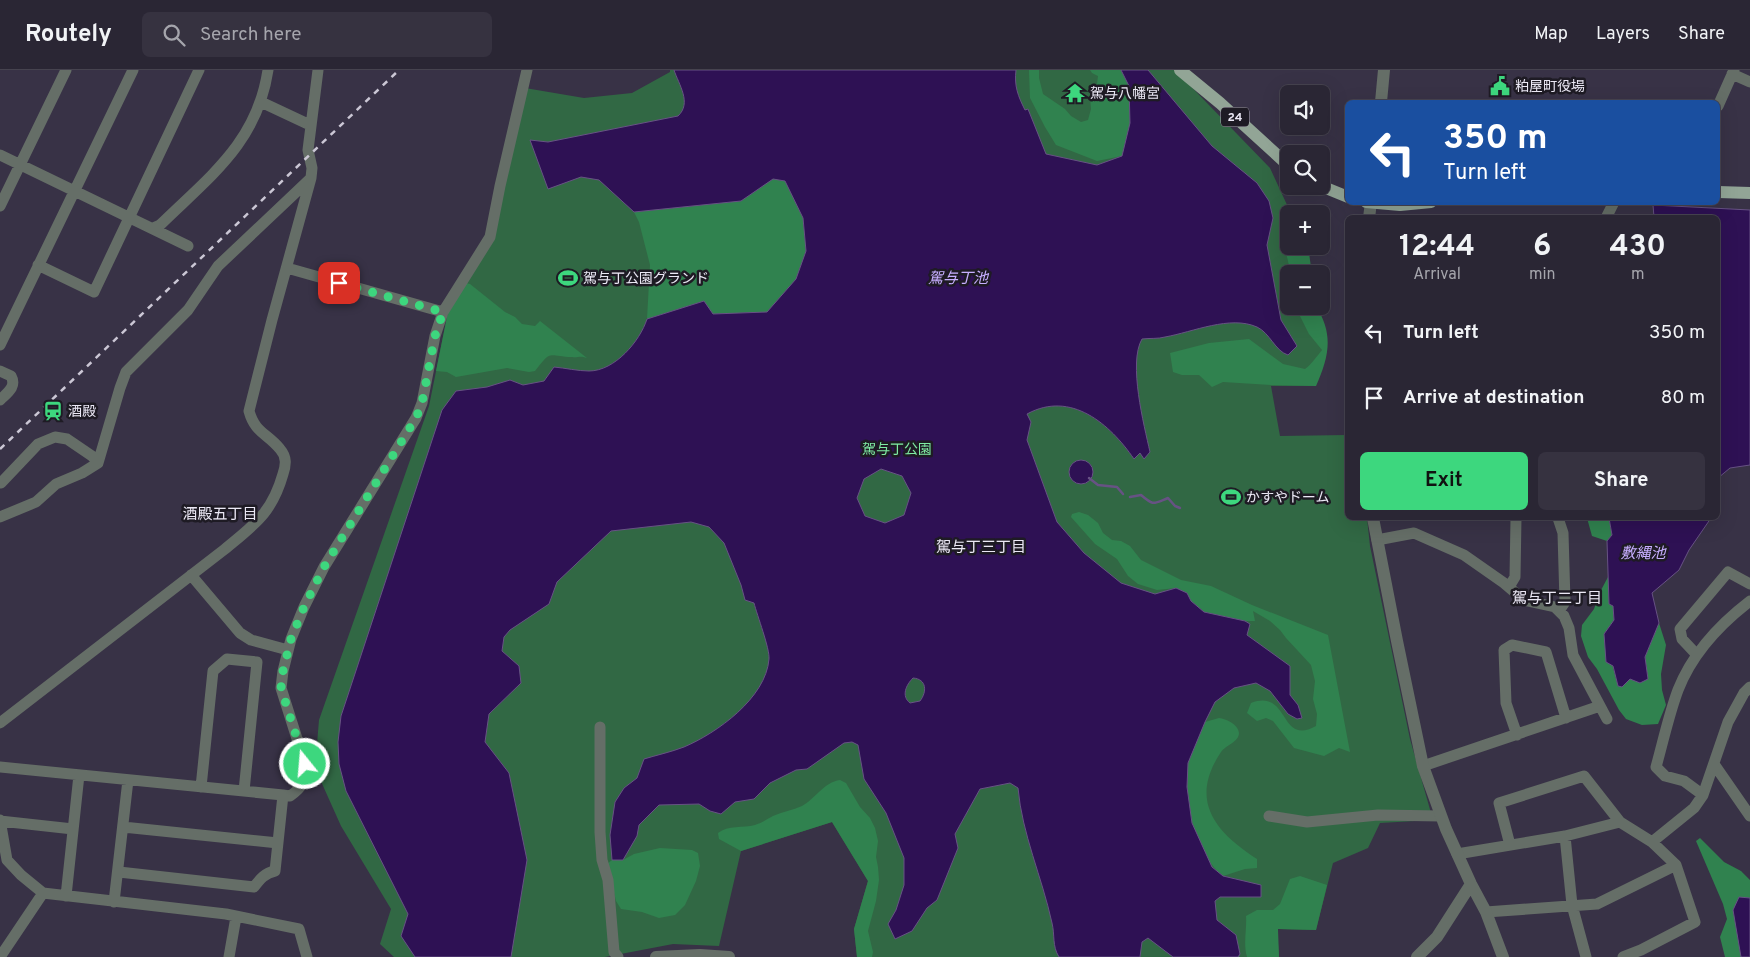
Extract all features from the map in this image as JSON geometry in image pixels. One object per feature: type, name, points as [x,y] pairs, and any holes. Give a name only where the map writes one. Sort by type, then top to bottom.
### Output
[{"type":"main road","name":"24","points":[[1180,70],[1220,103],[1280,158]]},
{"type":"main road","points":[[1330,190],[1345,196]]},
{"type":"main road","points":[[1720,192],[1750,193]]},
{"type":"street","points":[[0,206],[66,70]]},
{"type":"street","points":[[0,345],[132,70]]},
{"type":"street","points":[[38,265],[94,292],[199,70]]},
{"type":"street","points":[[153,228],[160,225],[229,158],[253,121],[265,91],[268,70]]},
{"type":"street","points":[[0,723],[225,549],[260,519],[272,504],[280,486],[286,464],[284,455],[280,448],[252,422],[249,411],[311,178],[312,168],[308,150],[318,70]]},
{"type":"street","points":[[0,767],[290,796],[304,783],[306,773],[281,688],[288,650],[304,607],[324,567],[416,418],[422,403],[435,336],[443,312],[490,237],[527,70]]},
{"type":"street","points":[[1381,100],[1384,70]]},
{"type":"street","points":[[1720,101],[1733,72],[1750,82]]},
{"type":"street","points":[[261,102],[310,125]]},
{"type":"street","points":[[0,155],[130,216],[188,246]]},
{"type":"street","points":[[0,517],[36,502],[56,484],[82,473],[98,463],[126,372],[188,310],[218,266],[311,178]]},
{"type":"street","points":[[287,268],[443,312]]},
{"type":"street","points":[[0,371],[11,376],[13,380],[12,388],[0,400]]},
{"type":"street","points":[[1,483],[38,444],[55,437],[67,439],[92,456],[98,463]]},
{"type":"street","points":[[1373,520],[1423,766],[1441,816],[1471,884],[1486,912],[1503,957]]},
{"type":"street","points":[[1509,587],[1515,577],[1516,520]]},
{"type":"street","points":[[1559,520],[1563,533],[1565,602],[1559,611]]},
{"type":"street","points":[[1377,540],[1414,533],[1464,555],[1524,600],[1555,607],[1564,616],[1569,628],[1573,655],[1607,719]]},
{"type":"street","points":[[1697,655],[1682,639],[1680,629],[1728,572],[1750,584]]},
{"type":"street","points":[[191,575],[240,633],[251,640],[288,650]]},
{"type":"street","points":[[1703,795],[1684,781],[1665,776],[1656,767],[1678,689],[1697,655],[1732,615],[1750,601]]},
{"type":"street","points":[[1517,734],[1506,702],[1504,650],[1512,645],[1546,652],[1566,718]]},
{"type":"street","points":[[201,787],[213,671],[227,659],[249,661],[257,662],[244,791]]},
{"type":"street","points":[[1652,842],[1694,808],[1703,795],[1728,722],[1748,694]]},
{"type":"street","points":[[1423,766],[1600,706]]},
{"type":"street","points":[[600,727],[600,832],[602,860],[608,880],[614,952],[618,957]]},
{"type":"street","points":[[1714,764],[1750,816]]},
{"type":"street","points":[[66,896],[79,774]]},
{"type":"street","points":[[1510,845],[1499,803],[1584,776],[1620,822],[1652,842],[1676,864],[1695,922],[1642,950],[1623,957]]},
{"type":"street","points":[[114,902],[119,872],[128,780]]},
{"type":"street","points":[[119,872],[254,887],[260,879],[268,873],[275,871],[283,795]]},
{"type":"street","points":[[1269,816],[1307,822],[1378,815],[1441,816]]},
{"type":"street","points":[[73,829],[0,821],[7,860],[21,875],[43,893],[236,917],[299,929],[307,957]]},
{"type":"street","points":[[1457,854],[1565,836],[1620,822]]},
{"type":"street","points":[[123,827],[278,843]]},
{"type":"street","points":[[1565,836],[1572,905],[1586,957]]},
{"type":"street","points":[[1486,912],[1597,904],[1676,864]]},
{"type":"street","points":[[1420,956],[1437,937],[1471,884]]},
{"type":"street","points":[[0,957],[43,893]]},
{"type":"street","points":[[229,957],[236,917]]},
{"type":"street","points":[[656,957],[700,955],[729,957]]},
{"type":"green space","name":"駕与丁公園","points":[[670,70],[1175,70],[1270,168],[1280,190],[1280,195],[1282,195],[1287,205],[1280,205],[1280,255],[1295,255],[1302,265],[1280,265],[1280,315],[1316,315],[1322,350],[1316,386],[1271,386],[1280,436],[1345,435],[1345,520],[1367,520],[1370,546],[1410,739],[1433,820],[1380,823],[1368,848],[1333,863],[1316,930],[1277,929],[1279,957],[857,957],[854,929],[868,881],[832,822],[741,851],[719,946],[673,944],[605,957],[394,957],[380,944],[391,909],[341,826],[315,768],[319,720],[429,406],[448,312],[492,239],[525,88],[584,98],[632,93],[670,72]]},
{"type":"green space","points":[[1029,70],[1039,70],[1043,94],[1081,122],[1088,120],[1091,109],[1090,97],[1097,84],[1098,76],[1090,70],[1121,70],[1129,86],[1130,123],[1122,156],[1097,161],[1056,145],[1030,98]]},
{"type":"green space","points":[[773,178],[785,181],[803,218],[806,251],[796,279],[767,312],[712,314],[704,301],[647,319],[650,265],[639,222],[634,212],[741,201]]},
{"type":"green space","points":[[1287,255],[1309,255],[1311,265],[1289,265]]},
{"type":"green space","points":[[465,283],[470,284],[522,324],[535,326],[540,321],[587,358],[550,355],[544,359],[535,371],[529,372],[507,368],[456,377],[447,372],[436,371],[448,312]]},
{"type":"green space","points":[[1300,315],[1321,315],[1328,346],[1324,365],[1316,386],[1223,382],[1212,387],[1199,375],[1182,375],[1173,372],[1170,353],[1209,343],[1249,339],[1283,364],[1305,369],[1322,350],[1309,334]]},
{"type":"green space","points":[[1079,512],[1088,515],[1098,523],[1103,533],[1112,540],[1121,541],[1130,546],[1141,560],[1181,580],[1211,586],[1252,605],[1328,635],[1350,752],[1339,748],[1324,756],[1294,748],[1273,721],[1266,718],[1257,721],[1247,713],[1251,703],[1263,701],[1272,703],[1279,709],[1289,724],[1296,729],[1304,730],[1316,726],[1317,714],[1313,699],[1315,681],[1311,665],[1270,621],[1253,611],[1255,621],[1245,621],[1204,612],[1191,601],[1187,593],[1176,588],[1157,590],[1138,584],[1128,576],[1117,559],[1095,544],[1071,517],[1072,514]]},
{"type":"green space","points":[[1588,520],[1609,520],[1612,535],[1607,541],[1592,536]]},
{"type":"green space","points":[[1608,577],[1609,604],[1613,606],[1614,620],[1604,634],[1618,686],[1630,679],[1648,679],[1645,657],[1659,623],[1666,645],[1661,674],[1662,690],[1666,705],[1658,724],[1642,725],[1626,719],[1588,657],[1581,636],[1582,625],[1594,609]]},
{"type":"green space","points":[[1219,718],[1234,725],[1239,733],[1237,739],[1221,752],[1212,769],[1207,785],[1207,800],[1211,813],[1218,825],[1229,837],[1257,859],[1257,868],[1245,869],[1223,876],[1213,866],[1198,840],[1189,809],[1187,794],[1188,765],[1195,744],[1205,722]]},
{"type":"green space","points":[[840,780],[846,783],[860,807],[870,818],[878,841],[876,857],[879,880],[868,931],[873,952],[872,957],[857,957],[854,929],[868,881],[832,822],[741,851],[719,839],[718,833],[722,830],[755,825],[802,806],[824,787]]},
{"type":"green space","points":[[1700,838],[1724,862],[1741,871],[1750,880],[1750,957],[1725,957],[1720,937],[1727,919],[1723,904],[1696,841]]},
{"type":"green space","points":[[660,848],[692,850],[698,853],[700,866],[696,881],[685,905],[675,915],[659,918],[642,912],[621,909],[616,901],[607,864],[612,860],[623,860],[634,854]]},
{"type":"green space","points":[[1300,876],[1327,885],[1316,930],[1278,929],[1279,957],[1247,957],[1245,947],[1246,916],[1257,910],[1273,910],[1280,904],[1290,879]]},
{"type":"water","name":"駕与丁池","points":[[674,70],[1016,70],[1016,86],[1019,95],[1025,110],[1028,109],[1046,154],[1097,165],[1122,156],[1130,123],[1129,86],[1121,70],[1148,70],[1212,146],[1257,183],[1269,201],[1273,218],[1267,245],[1280,315],[1281,320],[1297,346],[1288,355],[1283,353],[1262,330],[1246,324],[1223,324],[1162,338],[1142,339],[1136,363],[1138,394],[1150,452],[1144,459],[1140,453],[1134,459],[1101,423],[1088,414],[1074,408],[1059,406],[1043,408],[1027,414],[1031,422],[1027,440],[1057,522],[1084,553],[1121,583],[1155,594],[1176,588],[1187,593],[1191,601],[1204,612],[1245,621],[1250,624],[1247,635],[1290,666],[1290,695],[1298,705],[1302,718],[1297,719],[1288,714],[1270,691],[1256,683],[1234,688],[1215,702],[1188,763],[1187,787],[1192,823],[1212,867],[1223,876],[1261,885],[1261,897],[1220,897],[1215,901],[1217,920],[1236,935],[1240,954],[1238,957],[1173,957],[1148,938],[1142,942],[1140,957],[1059,957],[1055,949],[1053,927],[1048,906],[1028,839],[1018,788],[1010,783],[980,789],[955,834],[958,848],[937,900],[927,908],[912,931],[895,939],[888,924],[896,910],[904,885],[904,858],[886,813],[864,779],[858,745],[852,742],[844,743],[807,769],[796,770],[770,783],[754,799],[735,802],[721,814],[710,811],[699,804],[659,805],[639,825],[637,836],[623,860],[612,860],[610,835],[615,802],[624,788],[637,778],[644,759],[684,747],[711,733],[738,712],[749,700],[759,687],[766,673],[769,654],[754,603],[745,600],[724,543],[709,527],[691,522],[611,531],[557,582],[549,604],[510,630],[504,637],[502,651],[519,666],[521,683],[489,714],[485,742],[509,773],[527,860],[511,957],[415,957],[401,936],[408,914],[346,791],[339,764],[338,742],[341,716],[442,410],[456,391],[487,387],[510,380],[523,385],[544,381],[554,367],[580,371],[599,370],[608,366],[625,353],[639,336],[647,319],[704,301],[713,314],[767,312],[796,279],[806,251],[803,218],[785,181],[773,179],[741,201],[634,212],[599,180],[581,177],[548,189],[530,140],[548,142],[678,116],[684,105],[681,88]],"holes":[[[881,469],[902,476],[911,493],[904,515],[885,523],[865,516],[857,498],[864,479]],[[913,678],[923,683],[924,694],[920,701],[910,703],[907,700],[905,690]]]},
{"type":"water","points":[[1653,205],[1750,210],[1750,465],[1730,468],[1720,476],[1720,215],[1654,215]]},
{"type":"water","points":[[1081,460],[1090,463],[1093,472],[1090,481],[1081,484],[1072,481],[1069,472],[1072,463]]},
{"type":"water","name":"敷縄池","points":[[1609,520],[1710,520],[1689,550],[1679,570],[1652,593],[1659,623],[1645,657],[1648,679],[1640,683],[1630,679],[1622,687],[1618,686],[1613,666],[1606,662],[1604,634],[1614,620],[1613,606],[1609,604],[1607,541],[1612,535]]},
{"type":"water","points":[[1739,897],[1750,898],[1750,957],[1741,957],[1733,910]]},
{"type":"waterway","points":[[1089,478],[1098,485],[1117,487],[1123,494]]},
{"type":"waterway","points":[[1130,497],[1141,495],[1154,503],[1168,498],[1175,506],[1180,508]]},
{"type":"railway","points":[[0,449],[399,70]]},
{"type":"place","name":"粕屋町役場","points":[[1500,86]]},
{"type":"place","name":"駕与八幡宮","points":[[1075,93]]},
{"type":"place","name":"駕与丁公園グランド","points":[[568,278]]},
{"type":"place","name":"酒殿","points":[[53,411]]},
{"type":"place","name":"かすやドーム","points":[[1231,497]]},
{"type":"district","name":"酒殿五丁目","points":[[220,514]]},
{"type":"district","name":"駕与丁三丁目","points":[[981,547]]},
{"type":"district","name":"駕与丁二丁目","points":[[1557,598]]},
{"type":"route","points":[[305,764],[281,688],[291,639],[304,607],[324,567],[416,418],[422,403],[435,336],[443,312],[339,283]]}]
